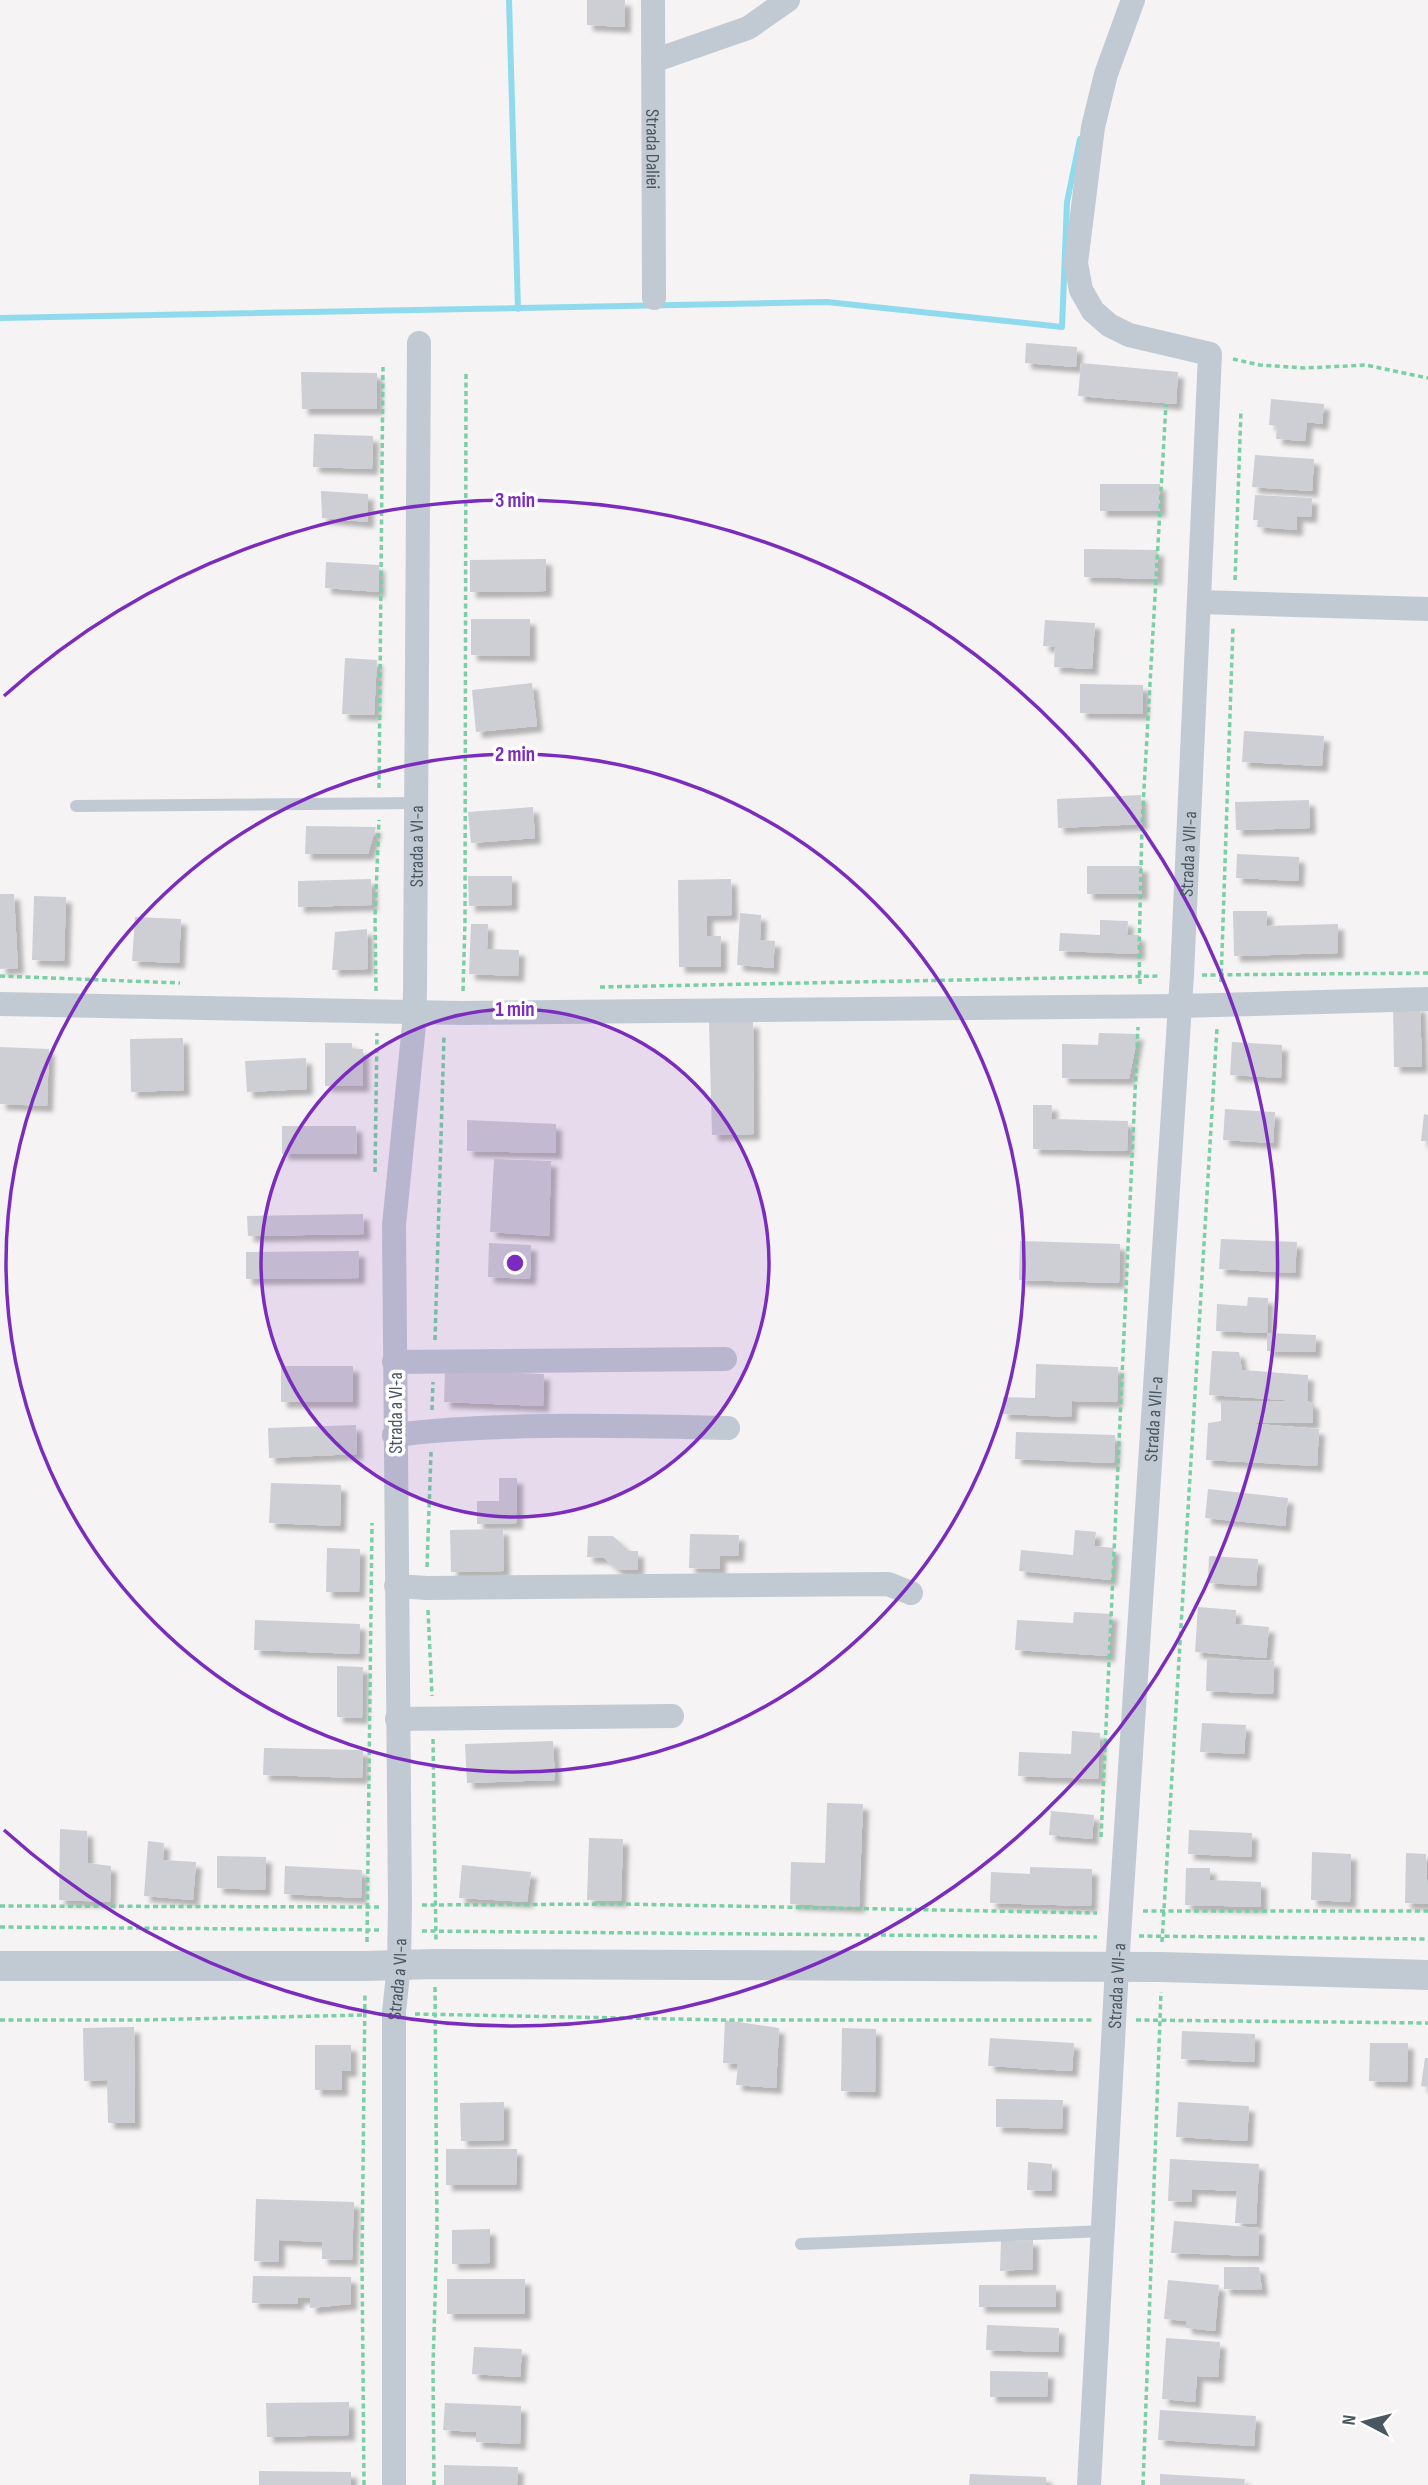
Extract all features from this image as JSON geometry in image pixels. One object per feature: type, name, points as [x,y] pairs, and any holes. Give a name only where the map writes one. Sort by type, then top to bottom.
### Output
[{"type":"street","name":"Strada Daliei","points":[[653,0],[654,298]]},
{"type":"street","points":[[653,61],[748,28],[788,0]]},
{"type":"street","points":[[1133,0],[1105,74],[1093,127],[1076,263],[1082,290],[1093,311],[1109,325],[1129,335],[1210,354]]},
{"type":"street","name":"Strada a VI-a","points":[[394,2485],[394,2012],[399,1965],[400,1905],[394,1225],[414,1001],[419,342]]},
{"type":"street","name":"Strada a VII-a","points":[[1089,2485],[1117,1967],[1182,975],[1210,354]]},
{"type":"street","points":[[1200,602],[1428,608]]},
{"type":"street","points":[[0,1004],[462,1001],[1180,1006],[1428,999]]},
{"type":"street","points":[[394,1362],[725,1359]]},
{"type":"street","points":[[394,1434],[432,1430],[569,1426],[728,1428]]},
{"type":"street","points":[[396,1586],[427,1588],[888,1584],[911,1594]]},
{"type":"street","points":[[397,1719],[672,1716]]},
{"type":"street","points":[[0,1966],[436,1964],[1161,1967],[1428,1975]]},
{"type":"lane","points":[[75,806],[416,803]]},
{"type":"lane","points":[[801,2244],[1104,2231]]},
{"type":"path","points":[[1210,354],[1260,365],[1294,368],[1366,365],[1428,378]]},
{"type":"path","points":[[434,2485],[436,1932],[433,1720],[427,1588],[444,1027],[462,1001],[465,921],[466,373]]},
{"type":"path","points":[[1101,1838],[1140,1006],[1142,824],[1166,404]]},
{"type":"path","points":[[1143,2485],[1162,1911],[1222,975],[1241,410]]},
{"type":"path","points":[[587,987],[1428,973]]},
{"type":"path","points":[[0,976],[181,983]]},
{"type":"path","points":[[414,1001],[462,1001]]},
{"type":"path","points":[[0,1906],[369,1908],[400,1905],[621,1904],[1121,1923],[1162,1936],[1428,1939]]},
{"type":"path","points":[[0,1927],[1097,1937],[1121,1923],[1162,1911],[1428,1911]]},
{"type":"path","points":[[0,2020],[141,2020],[394,2012],[725,2020],[1115,2019],[1428,2023]]},
{"type":"building","points":[[587,0],[625,0],[625,27],[587,25]]},
{"type":"building","points":[[1026,343],[1077,347],[1076,367],[1025,363]]},
{"type":"building","points":[[1081,363],[1178,372],[1176,404],[1078,396]]},
{"type":"building","points":[[301,372],[377,373],[377,409],[302,409]]},
{"type":"building","points":[[1271,399],[1324,404],[1322,424],[1307,422],[1305,441],[1276,439],[1277,426],[1269,425]]},
{"type":"building","points":[[314,434],[373,436],[372,469],[313,467]]},
{"type":"building","points":[[1255,455],[1314,459],[1312,491],[1252,487]]},
{"type":"building","points":[[1100,484],[1160,484],[1160,511],[1100,511]]},
{"type":"building","points":[[321,491],[368,494],[368,522],[322,518]]},
{"type":"building","points":[[1255,495],[1312,498],[1311,517],[1297,516],[1297,530],[1257,527],[1258,520],[1253,520]]},
{"type":"building","points":[[1084,549],[1158,550],[1157,579],[1084,577]]},
{"type":"building","points":[[546,559],[546,591],[470,592],[470,560]]},
{"type":"building","points":[[326,562],[379,565],[379,592],[325,588]]},
{"type":"building","points":[[471,619],[530,619],[530,656],[471,655]]},
{"type":"building","points":[[1045,620],[1095,623],[1092,669],[1054,667],[1055,647],[1043,646]]},
{"type":"building","points":[[345,658],[377,660],[374,715],[342,714]]},
{"type":"building","points":[[532,683],[537,726],[476,732],[472,690]]},
{"type":"building","points":[[1080,684],[1143,685],[1143,714],[1080,713]]},
{"type":"building","points":[[1244,731],[1324,736],[1322,766],[1242,762]]},
{"type":"building","points":[[1141,795],[1142,824],[1058,828],[1057,799]]},
{"type":"building","points":[[1309,800],[1310,828],[1236,830],[1235,802]]},
{"type":"building","points":[[533,807],[535,838],[471,843],[468,812]]},
{"type":"building","points":[[306,826],[376,827],[368,854],[305,854]]},
{"type":"building","points":[[1237,854],[1299,857],[1298,881],[1236,878]]},
{"type":"building","points":[[1087,866],[1142,866],[1142,894],[1087,894]]},
{"type":"building","points":[[468,876],[512,876],[512,905],[469,906]]},
{"type":"building","points":[[371,879],[372,905],[298,907],[298,881]]},
{"type":"building","points":[[731,879],[732,915],[707,916],[707,936],[721,936],[721,967],[679,967],[678,880]]},
{"type":"building","points":[[0,894],[14,894],[18,968],[0,969]]},
{"type":"building","points":[[34,896],[66,897],[64,961],[32,960]]},
{"type":"building","points":[[1233,911],[1267,911],[1267,926],[1338,924],[1338,953],[1234,956]]},
{"type":"building","points":[[740,913],[761,915],[760,940],[775,941],[773,968],[737,965]]},
{"type":"building","points":[[135,917],[181,919],[179,963],[132,961]]},
{"type":"building","points":[[1100,920],[1128,921],[1127,935],[1139,935],[1139,954],[1059,951],[1060,933],[1100,935]]},
{"type":"building","points":[[471,924],[488,924],[487,949],[519,950],[518,976],[469,974]]},
{"type":"building","points":[[367,929],[368,969],[332,970],[335,932]]},
{"type":"building","points":[[1393,1006],[1420,1006],[1422,1067],[1394,1067]]},
{"type":"building","points":[[709,1022],[753,1022],[754,1134],[712,1135]]},
{"type":"building","points":[[1099,1033],[1138,1034],[1129,1079],[1062,1078],[1062,1044],[1098,1045]]},
{"type":"building","points":[[183,1038],[184,1090],[131,1092],[130,1039]]},
{"type":"building","points":[[1232,1042],[1282,1045],[1281,1078],[1230,1075]]},
{"type":"building","points":[[325,1043],[352,1043],[352,1049],[363,1049],[363,1086],[325,1086]]},
{"type":"building","points":[[0,1047],[49,1049],[47,1106],[0,1104]]},
{"type":"building","points":[[306,1058],[307,1089],[247,1092],[245,1061]]},
{"type":"building","points":[[1033,1105],[1052,1105],[1051,1119],[1128,1121],[1127,1151],[1033,1149]]},
{"type":"building","points":[[1225,1109],[1275,1112],[1273,1143],[1223,1140]]},
{"type":"building","points":[[1424,1114],[1428,1115],[1428,1141],[1421,1141]]},
{"type":"building","points":[[467,1120],[556,1124],[556,1153],[467,1151]]},
{"type":"building","points":[[282,1126],[356,1126],[357,1154],[282,1154]]},
{"type":"building","points":[[494,1159],[551,1161],[549,1236],[490,1232]]},
{"type":"building","points":[[363,1214],[364,1234],[248,1236],[247,1216]]},
{"type":"building","points":[[1221,1239],[1297,1242],[1295,1273],[1219,1269]]},
{"type":"building","points":[[1020,1241],[1120,1244],[1119,1283],[1019,1280]]},
{"type":"building","points":[[489,1243],[531,1245],[530,1279],[488,1277]]},
{"type":"building","points":[[359,1251],[359,1278],[246,1279],[246,1252]]},
{"type":"building","points":[[1248,1297],[1268,1298],[1267,1333],[1216,1331],[1217,1304],[1247,1306]]},
{"type":"building","points":[[1267,1333],[1316,1335],[1315,1352],[1267,1351]]},
{"type":"building","points":[[1212,1351],[1239,1352],[1242,1370],[1308,1375],[1307,1401],[1313,1403],[1313,1423],[1232,1422],[1319,1429],[1317,1466],[1206,1460],[1208,1423],[1221,1421],[1221,1401],[1298,1401],[1209,1395]]},
{"type":"building","points":[[1036,1364],[1118,1367],[1117,1402],[1072,1401],[1071,1417],[1002,1414],[1003,1397],[1035,1398]]},
{"type":"building","points":[[281,1366],[353,1366],[353,1402],[281,1402]]},
{"type":"building","points":[[445,1370],[544,1374],[543,1406],[444,1402]]},
{"type":"building","points":[[356,1425],[357,1454],[269,1458],[268,1428]]},
{"type":"building","points":[[1016,1432],[1115,1435],[1114,1463],[1015,1459]]},
{"type":"building","points":[[499,1478],[517,1478],[517,1523],[477,1524],[477,1501],[499,1501]]},
{"type":"building","points":[[271,1483],[341,1485],[340,1526],[269,1523]]},
{"type":"building","points":[[1208,1489],[1288,1498],[1285,1526],[1205,1518]]},
{"type":"building","points":[[503,1529],[504,1571],[451,1572],[450,1530]]},
{"type":"building","points":[[1075,1530],[1096,1532],[1094,1546],[1114,1548],[1111,1580],[1019,1571],[1021,1550],[1073,1555]]},
{"type":"building","points":[[690,1534],[739,1535],[738,1556],[720,1556],[720,1569],[689,1568]]},
{"type":"building","points":[[588,1536],[613,1536],[629,1551],[638,1551],[638,1570],[618,1570],[604,1558],[587,1557]]},
{"type":"building","points":[[327,1548],[360,1549],[359,1592],[326,1592]]},
{"type":"building","points":[[1209,1556],[1258,1559],[1256,1586],[1208,1583]]},
{"type":"building","points":[[1198,1607],[1236,1610],[1235,1624],[1269,1627],[1266,1658],[1195,1652]]},
{"type":"building","points":[[1074,1612],[1112,1614],[1109,1656],[1015,1650],[1017,1620],[1073,1623]]},
{"type":"building","points":[[255,1620],[360,1624],[359,1654],[254,1650]]},
{"type":"building","points":[[1207,1659],[1274,1661],[1273,1694],[1206,1691]]},
{"type":"building","points":[[337,1666],[363,1667],[362,1718],[337,1717]]},
{"type":"building","points":[[1202,1723],[1246,1725],[1244,1754],[1200,1752]]},
{"type":"building","points":[[1072,1731],[1100,1733],[1098,1779],[1018,1776],[1019,1752],[1071,1754]]},
{"type":"building","points":[[553,1741],[555,1780],[467,1783],[465,1744]]},
{"type":"building","points":[[264,1748],[363,1750],[362,1778],[263,1775]]},
{"type":"building","points":[[827,1803],[863,1804],[859,1907],[790,1904],[791,1862],[825,1863]]},
{"type":"building","points":[[1051,1811],[1094,1815],[1092,1839],[1049,1835]]},
{"type":"building","points":[[60,1829],[87,1831],[88,1863],[111,1866],[110,1902],[59,1900]]},
{"type":"building","points":[[1189,1830],[1252,1833],[1251,1857],[1188,1854]]},
{"type":"building","points":[[589,1838],[623,1839],[621,1901],[587,1900]]},
{"type":"building","points":[[148,1841],[164,1843],[163,1860],[196,1862],[193,1900],[144,1896]]},
{"type":"building","points":[[1312,1852],[1351,1854],[1350,1902],[1311,1900]]},
{"type":"building","points":[[1406,1853],[1426,1854],[1428,1904],[1405,1903]]},
{"type":"building","points":[[217,1856],[266,1857],[265,1890],[217,1888]]},
{"type":"building","points":[[462,1865],[531,1872],[527,1902],[459,1898]]},
{"type":"building","points":[[285,1866],[362,1870],[361,1898],[284,1894]]},
{"type":"building","points":[[1030,1867],[1092,1869],[1091,1906],[990,1903],[991,1872],[1030,1874]]},
{"type":"building","points":[[1186,1868],[1210,1868],[1210,1880],[1261,1882],[1261,1907],[1185,1905]]},
{"type":"building","points":[[725,2020],[779,2028],[776,2088],[736,2085],[738,2064],[723,2063]]},
{"type":"building","points":[[134,2027],[135,2123],[108,2123],[107,2080],[84,2081],[83,2028]]},
{"type":"building","points":[[842,2028],[876,2029],[875,2092],[841,2091]]},
{"type":"building","points":[[1182,2031],[1255,2034],[1254,2062],[1181,2059]]},
{"type":"building","points":[[990,2038],[1074,2043],[1072,2071],[988,2066]]},
{"type":"building","points":[[1370,2043],[1408,2043],[1407,2082],[1369,2081]]},
{"type":"building","points":[[315,2045],[351,2045],[351,2071],[342,2071],[342,2090],[315,2090]]},
{"type":"building","points":[[1425,2058],[1428,2058],[1428,2087],[1421,2086]]},
{"type":"building","points":[[996,2099],[1063,2100],[1062,2129],[996,2127]]},
{"type":"building","points":[[504,2102],[504,2140],[461,2141],[460,2103]]},
{"type":"building","points":[[1178,2102],[1249,2106],[1247,2141],[1176,2137]]},
{"type":"building","points":[[446,2149],[517,2149],[516,2185],[446,2185]]},
{"type":"building","points":[[1170,2159],[1259,2164],[1256,2224],[1235,2223],[1237,2191],[1192,2189],[1191,2202],[1168,2201]]},
{"type":"building","points":[[1028,2162],[1052,2164],[1051,2191],[1027,2190]]},
{"type":"building","points":[[256,2199],[354,2202],[352,2260],[322,2259],[322,2242],[279,2240],[279,2262],[254,2261]]},
{"type":"building","points":[[1174,2221],[1259,2228],[1258,2256],[1171,2253]]},
{"type":"building","points":[[490,2229],[490,2263],[452,2264],[452,2230]]},
{"type":"building","points":[[1033,2240],[1033,2269],[1000,2271],[1001,2241]]},
{"type":"building","points":[[1224,2267],[1259,2267],[1262,2290],[1224,2289]]},
{"type":"building","points":[[253,2276],[351,2277],[351,2304],[310,2308],[310,2298],[298,2298],[298,2304],[252,2303]]},
{"type":"building","points":[[447,2279],[525,2279],[525,2314],[447,2314]]},
{"type":"building","points":[[1168,2280],[1219,2285],[1215,2331],[1186,2328],[1186,2321],[1164,2319]]},
{"type":"building","points":[[979,2285],[1056,2285],[1056,2307],[979,2307]]},
{"type":"building","points":[[987,2325],[1059,2328],[1058,2352],[986,2350]]},
{"type":"building","points":[[1166,2338],[1220,2342],[1218,2377],[1197,2376],[1195,2402],[1162,2399]]},
{"type":"building","points":[[474,2347],[522,2349],[520,2377],[472,2374]]},
{"type":"building","points":[[990,2371],[1048,2372],[1047,2397],[990,2397]]},
{"type":"building","points":[[349,2402],[349,2435],[267,2437],[266,2403]]},
{"type":"building","points":[[445,2403],[521,2406],[520,2444],[476,2442],[476,2432],[443,2430]]},
{"type":"building","points":[[1160,2410],[1256,2416],[1254,2446],[1158,2440]]},
{"type":"building","points":[[444,2465],[518,2467],[517,2485],[444,2485]]},
{"type":"building","points":[[259,2471],[351,2472],[351,2485],[259,2485]]},
{"type":"building","points":[[970,2474],[1046,2477],[1046,2485],[969,2485]]},
{"type":"building","points":[[1160,2474],[1245,2479],[1244,2485],[1160,2485]]},
{"type":"waterway","points":[[509,0],[518,309]]},
{"type":"waterway","points":[[0,318],[827,302],[1062,327],[1067,202],[1080,139]]}]
